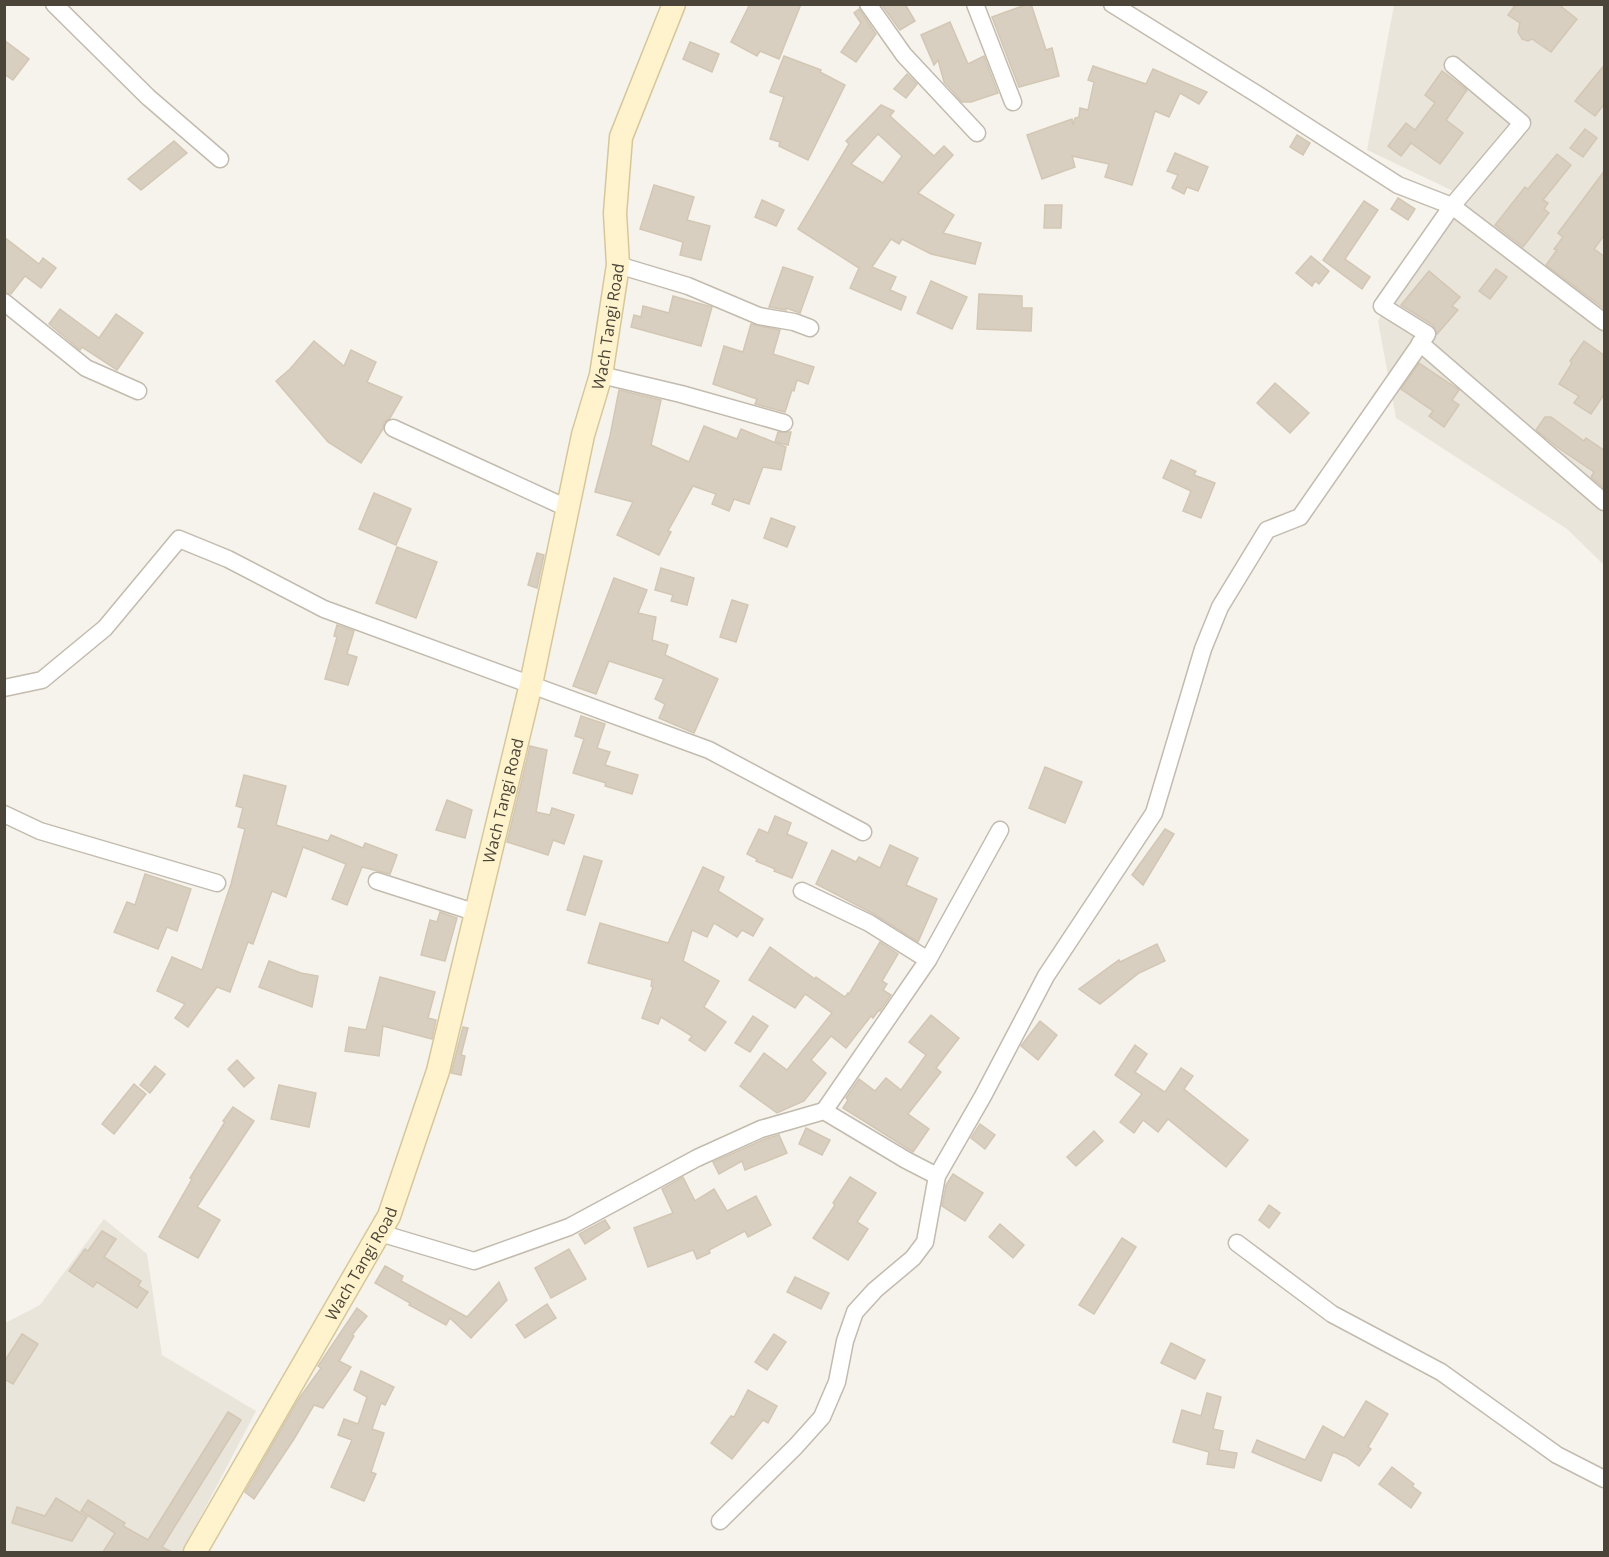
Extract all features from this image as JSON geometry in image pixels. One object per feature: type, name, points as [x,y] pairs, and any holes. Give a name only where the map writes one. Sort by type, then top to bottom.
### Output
[{"type":"main road","name":"Wach Tangi Road","points":[[195,1552],[389,1216],[438,1071],[531,684],[583,435],[601,375],[618,266],[615,213],[621,137],[674,4]]},
{"type":"street","points":[[54,4],[148,97],[220,159]]},
{"type":"street","points":[[868,4],[904,55],[977,133]]},
{"type":"street","points":[[975,4],[1013,102]]},
{"type":"street","points":[[1112,4],[1280,108],[1398,185],[1452,206],[1605,322]]},
{"type":"street","points":[[720,1521],[822,1417],[837,1382],[845,1341],[855,1312],[875,1290],[913,1258],[925,1242],[937,1176],[983,1096],[1046,976],[1155,813],[1203,649],[1220,607],[1267,530],[1300,517],[1427,334],[1382,306],[1452,206],[1522,123],[1453,66]]},
{"type":"street","points":[[618,266],[688,286],[759,316],[794,322],[810,328]]},
{"type":"street","points":[[4,302],[86,368],[138,391]]},
{"type":"street","points":[[1420,343],[1605,502]]},
{"type":"street","points":[[601,375],[681,394],[784,423]]},
{"type":"street","points":[[393,428],[567,508]]},
{"type":"street","points":[[4,688],[42,680],[105,628],[179,539],[228,559],[324,609],[709,750],[863,832]]},
{"type":"street","points":[[4,814],[40,831],[217,883]]},
{"type":"street","points":[[380,1233],[474,1261],[569,1227],[697,1158],[761,1129],[824,1111],[928,960],[1000,830]]},
{"type":"street","points":[[377,881],[477,913]]},
{"type":"street","points":[[802,891],[869,923],[928,960]]},
{"type":"street","points":[[824,1111],[937,1176]]},
{"type":"street","points":[[1237,1243],[1332,1314],[1441,1372],[1557,1455],[1605,1479]]},
{"type":"shaded area","points":[[1394,5],[1604,5],[1604,565],[1567,529],[1396,418],[1378,321],[1453,191],[1367,150]]},
{"type":"shaded area","points":[[104,1219],[147,1254],[162,1355],[256,1411],[182,1552],[5,1552],[5,1323],[40,1305]]},
{"type":"building","points":[[750,4],[801,4],[779,59],[760,51],[757,56],[731,42]]},
{"type":"building","points":[[881,4],[905,4],[915,21],[900,30]]},
{"type":"building","points":[[1031,4],[1046,50],[1052,48],[1059,76],[1019,87],[992,17]]},
{"type":"building","points":[[1516,4],[1558,4],[1577,19],[1551,52],[1532,39],[1528,41],[1522,39],[1518,32],[1520,23],[1508,15]]},
{"type":"building","points":[[859,9],[876,34],[856,62],[841,52],[861,23],[854,13]]},
{"type":"building","points":[[950,22],[968,64],[984,56],[998,93],[971,102],[962,102],[944,82],[938,60],[934,65],[921,35]]},
{"type":"building","points":[[4,40],[29,59],[13,80],[4,74]]},
{"type":"building","points":[[690,42],[719,54],[712,72],[683,59]]},
{"type":"building","points":[[784,56],[821,70],[820,72],[845,85],[808,160],[779,146],[780,142],[770,139],[784,97],[770,92]]},
{"type":"building","points":[[1605,64],[1605,103],[1595,116],[1575,101]]},
{"type":"building","points":[[1093,66],[1146,84],[1153,69],[1207,92],[1199,104],[1180,93],[1169,117],[1155,111],[1132,185],[1105,177],[1109,164],[1072,156],[1075,167],[1042,179],[1027,135],[1072,119],[1073,125],[1075,118],[1079,117],[1080,108],[1088,110],[1094,82],[1088,80]]},
{"type":"building","points":[[1442,71],[1467,90],[1446,120],[1463,133],[1440,164],[1411,143],[1401,156],[1388,146],[1406,123],[1415,130],[1435,103],[1425,95]]},
{"type":"building","points":[[907,74],[917,84],[906,98],[894,89]]},
{"type":"building","points":[[881,105],[894,111],[890,116],[934,156],[944,146],[953,155],[918,193],[954,215],[943,233],[981,243],[975,264],[931,254],[902,239],[899,244],[891,239],[872,267],[896,277],[890,290],[906,297],[901,310],[850,288],[859,268],[798,229],[849,144],[846,141]],"holes":[[[878,134],[902,156],[883,183],[851,164]]]},
{"type":"building","points":[[1585,129],[1597,138],[1583,157],[1570,148]]},
{"type":"building","points":[[1297,135],[1310,143],[1303,155],[1290,147]]},
{"type":"building","points":[[174,141],[187,153],[141,190],[128,179]]},
{"type":"building","points":[[1175,153],[1208,167],[1198,191],[1187,187],[1184,194],[1172,188],[1178,175],[1167,171]]},
{"type":"building","points":[[1557,154],[1571,165],[1543,200],[1548,203],[1544,209],[1549,213],[1523,247],[1495,225],[1525,187],[1528,189]]},
{"type":"building","points":[[1605,170],[1605,234],[1594,249],[1605,257],[1605,309],[1546,265],[1563,237],[1558,233]]},
{"type":"building","points":[[654,185],[694,197],[687,220],[710,226],[701,260],[680,255],[683,242],[640,229]]},
{"type":"building","points":[[1398,198],[1415,209],[1408,220],[1391,209]]},
{"type":"building","points":[[762,200],[784,210],[776,226],[755,217]]},
{"type":"building","points":[[1364,201],[1378,210],[1345,259],[1370,277],[1362,289],[1323,260]]},
{"type":"building","points":[[1045,205],[1062,205],[1061,228],[1044,228]]},
{"type":"building","points":[[4,237],[39,264],[43,258],[56,268],[41,288],[25,276],[11,294],[4,292]]},
{"type":"building","points":[[1311,256],[1329,271],[1319,284],[1315,281],[1312,286],[1296,273]]},
{"type":"building","points":[[783,267],[813,277],[800,313],[786,308],[786,310],[769,307]]},
{"type":"building","points":[[1496,269],[1507,277],[1490,299],[1479,291]]},
{"type":"building","points":[[1429,271],[1460,297],[1452,306],[1458,310],[1437,334],[1433,325],[1401,305]]},
{"type":"building","points":[[931,281],[967,297],[952,329],[917,313]]},
{"type":"building","points":[[979,294],[1022,296],[1022,308],[1032,308],[1031,331],[977,329]]},
{"type":"building","points":[[673,296],[712,307],[701,346],[631,327],[634,315],[641,317],[643,306],[669,313]]},
{"type":"building","points":[[60,309],[99,338],[116,314],[143,333],[117,370],[82,347],[80,350],[49,324]]},
{"type":"building","points":[[751,324],[780,330],[773,354],[814,367],[808,384],[797,380],[785,412],[755,404],[757,399],[713,384],[724,346],[743,352]]},
{"type":"building","points":[[314,341],[344,366],[351,350],[376,362],[367,382],[402,397],[361,463],[328,442],[276,381],[290,369]]},
{"type":"building","points":[[1584,341],[1605,356],[1605,393],[1591,414],[1574,403],[1579,396],[1559,384],[1572,363],[1570,361]]},
{"type":"building","points":[[1419,363],[1459,390],[1452,400],[1459,405],[1444,427],[1429,416],[1433,411],[1401,389]]},
{"type":"building","points":[[1275,383],[1309,413],[1290,433],[1257,403]]},
{"type":"building","points":[[619,390],[661,400],[651,445],[689,462],[704,426],[737,439],[741,429],[786,447],[781,470],[763,467],[749,504],[734,499],[729,511],[712,504],[716,494],[693,486],[668,531],[671,532],[659,555],[617,535],[633,502],[595,492]]},
{"type":"building","points":[[1545,417],[1551,417],[1584,441],[1586,438],[1605,451],[1605,489],[1591,477],[1594,472],[1536,430]]},
{"type":"building","points":[[778,432],[791,432],[788,445],[775,442]]},
{"type":"building","points":[[1171,460],[1196,471],[1194,475],[1215,483],[1201,518],[1183,511],[1191,491],[1163,478]]},
{"type":"building","points":[[374,493],[411,509],[396,545],[359,529]]},
{"type":"building","points":[[771,518],[795,527],[787,547],[764,538]]},
{"type":"building","points":[[397,547],[437,562],[416,618],[376,603]]},
{"type":"building","points":[[537,553],[544,555],[537,588],[528,585]]},
{"type":"building","points":[[661,568],[694,578],[687,605],[671,601],[673,595],[655,590]]},
{"type":"building","points":[[614,578],[647,590],[638,613],[656,617],[652,640],[668,645],[665,655],[718,679],[694,733],[659,718],[665,704],[655,699],[664,679],[609,661],[596,694],[573,686]]},
{"type":"building","points":[[732,600],[748,605],[736,642],[720,637]]},
{"type":"building","points":[[337,625],[354,631],[347,654],[357,657],[348,685],[325,679],[337,637],[334,636]]},
{"type":"building","points":[[581,716],[605,724],[597,748],[610,752],[605,765],[638,775],[632,794],[573,773],[584,739],[575,736]]},
{"type":"building","points":[[530,746],[547,750],[536,812],[550,815],[552,808],[574,815],[564,844],[553,840],[548,855],[507,842]]},
{"type":"building","points":[[1045,767],[1082,782],[1065,823],[1029,808]]},
{"type":"building","points":[[244,775],[286,786],[276,825],[328,841],[331,835],[363,848],[365,843],[397,855],[390,874],[362,867],[347,905],[332,899],[346,864],[303,847],[286,897],[272,891],[253,944],[248,942],[230,992],[217,987],[188,1027],[175,1018],[185,1004],[157,991],[172,957],[202,970],[231,884],[245,829],[238,827],[243,808],[236,806]]},
{"type":"building","points":[[447,800],[472,810],[465,838],[436,830]]},
{"type":"building","points":[[775,816],[791,823],[787,834],[807,843],[792,878],[774,871],[775,869],[756,861],[757,859],[747,854],[759,829],[768,833]]},
{"type":"building","points":[[1165,829],[1174,834],[1143,885],[1132,875]]},
{"type":"building","points":[[890,845],[918,858],[906,885],[937,899],[918,942],[874,914],[816,884],[832,850],[856,862],[859,857],[880,868]]},
{"type":"building","points":[[584,856],[602,861],[585,915],[567,910]]},
{"type":"building","points":[[703,867],[724,877],[718,891],[763,919],[753,936],[742,930],[737,937],[714,923],[707,937],[692,930],[683,961],[719,981],[704,1007],[726,1022],[705,1051],[689,1040],[692,1036],[661,1017],[658,1024],[642,1018],[653,987],[651,986],[652,980],[588,963],[600,923],[668,943]]},
{"type":"building","points":[[145,874],[191,889],[177,931],[167,927],[158,949],[114,932],[127,902],[135,905]]},
{"type":"building","points":[[440,912],[457,918],[445,961],[421,955],[430,920],[437,922]]},
{"type":"building","points":[[880,942],[898,954],[882,981],[887,984],[883,990],[891,995],[880,1011],[873,1018],[871,1016],[846,1048],[831,1036],[811,1060],[826,1073],[804,1101],[777,1113],[740,1086],[764,1053],[787,1070],[832,1013],[805,994],[795,1008],[749,980],[770,947],[845,997]]},
{"type":"building","points":[[1157,944],[1165,961],[1139,973],[1100,1004],[1079,989],[1119,960],[1120,962]]},
{"type":"building","points":[[269,961],[301,973],[318,976],[312,1007],[259,987]]},
{"type":"building","points":[[380,977],[435,992],[428,1018],[436,1020],[432,1039],[383,1026],[379,1056],[345,1051],[349,1027],[366,1030]]},
{"type":"building","points":[[931,1015],[959,1038],[936,1068],[941,1072],[908,1114],[929,1129],[913,1152],[843,1108],[848,1100],[846,1098],[859,1079],[875,1091],[886,1078],[901,1090],[926,1055],[909,1042]]},
{"type":"building","points":[[753,1016],[768,1026],[750,1052],[735,1043]]},
{"type":"building","points":[[1040,1021],[1057,1035],[1038,1060],[1021,1046]]},
{"type":"building","points":[[463,1027],[468,1028],[461,1055],[465,1056],[461,1075],[451,1073]]},
{"type":"building","points":[[1135,1045],[1147,1054],[1135,1072],[1165,1092],[1181,1068],[1193,1076],[1184,1089],[1248,1140],[1226,1167],[1168,1119],[1158,1132],[1143,1120],[1134,1133],[1120,1122],[1142,1094],[1115,1075]]},
{"type":"building","points":[[237,1060],[254,1078],[244,1087],[228,1069]]},
{"type":"building","points":[[155,1066],[165,1074],[150,1093],[140,1085]]},
{"type":"building","points":[[134,1084],[146,1094],[114,1134],[102,1124]]},
{"type":"building","points":[[279,1085],[316,1093],[309,1127],[271,1119]]},
{"type":"building","points":[[233,1107],[254,1121],[197,1207],[220,1220],[198,1258],[159,1237],[192,1179],[190,1178]]},
{"type":"building","points":[[980,1124],[995,1135],[985,1149],[971,1138]]},
{"type":"building","points":[[806,1128],[830,1140],[822,1155],[799,1144]]},
{"type":"building","points":[[1094,1131],[1103,1141],[1076,1166],[1067,1157]]},
{"type":"building","points":[[779,1135],[787,1153],[745,1170],[742,1161],[719,1174],[713,1162]]},
{"type":"building","points":[[953,1174],[983,1193],[965,1221],[942,1206],[946,1185]]},
{"type":"building","points":[[683,1177],[695,1201],[714,1189],[727,1211],[756,1196],[771,1225],[748,1237],[745,1231],[697,1259],[693,1250],[648,1267],[634,1228],[673,1213],[662,1189]]},
{"type":"building","points":[[850,1177],[876,1193],[857,1222],[868,1229],[848,1260],[813,1238]]},
{"type":"building","points":[[1269,1205],[1280,1213],[1269,1228],[1259,1220]]},
{"type":"building","points":[[605,1220],[610,1228],[585,1244],[579,1234]]},
{"type":"building","points":[[1000,1224],[1024,1245],[1013,1258],[989,1237]]},
{"type":"building","points":[[102,1231],[116,1239],[104,1257],[141,1281],[138,1286],[148,1292],[137,1308],[97,1282],[93,1287],[69,1271],[85,1249],[88,1251]]},
{"type":"building","points":[[1122,1238],[1136,1247],[1094,1314],[1079,1305]]},
{"type":"building","points":[[569,1249],[586,1279],[551,1298],[535,1268]]},
{"type":"building","points":[[385,1266],[403,1276],[401,1281],[467,1317],[499,1282],[507,1300],[471,1338],[450,1318],[446,1325],[375,1283]]},
{"type":"building","points":[[795,1277],[829,1293],[821,1309],[787,1292]]},
{"type":"building","points":[[547,1304],[556,1318],[525,1338],[516,1325]]},
{"type":"building","points":[[357,1308],[367,1316],[352,1335],[354,1336],[339,1361],[351,1367],[323,1408],[314,1405],[254,1499],[245,1492],[298,1400],[321,1368],[318,1366]]},
{"type":"building","points":[[22,1334],[38,1344],[13,1384],[4,1379],[4,1362]]},
{"type":"building","points":[[774,1334],[786,1342],[767,1370],[755,1362]]},
{"type":"building","points":[[1171,1343],[1205,1360],[1195,1379],[1161,1363]]},
{"type":"building","points":[[361,1371],[394,1387],[385,1405],[381,1403],[372,1429],[384,1433],[371,1472],[376,1474],[364,1501],[331,1487],[352,1440],[338,1435],[344,1419],[358,1424],[367,1397],[354,1390]]},
{"type":"building","points":[[748,1390],[777,1406],[768,1423],[763,1420],[732,1459],[711,1443],[731,1416],[734,1417]]},
{"type":"building","points":[[1207,1393],[1221,1397],[1213,1429],[1223,1431],[1219,1450],[1237,1453],[1234,1468],[1207,1464],[1209,1452],[1173,1442],[1182,1410],[1201,1416]]},
{"type":"building","points":[[1366,1401],[1388,1414],[1368,1447],[1371,1449],[1359,1466],[1333,1452],[1321,1481],[1252,1452],[1257,1440],[1305,1460],[1323,1426],[1344,1438]]},
{"type":"building","points":[[228,1412],[241,1420],[162,1547],[172,1552],[103,1552],[115,1533],[81,1511],[88,1500],[125,1523],[123,1526],[148,1540]]},
{"type":"building","points":[[1392,1467],[1414,1484],[1412,1486],[1421,1493],[1411,1508],[1379,1484]]},
{"type":"building","points":[[56,1498],[87,1517],[72,1541],[12,1523],[17,1507],[45,1516]]}]
